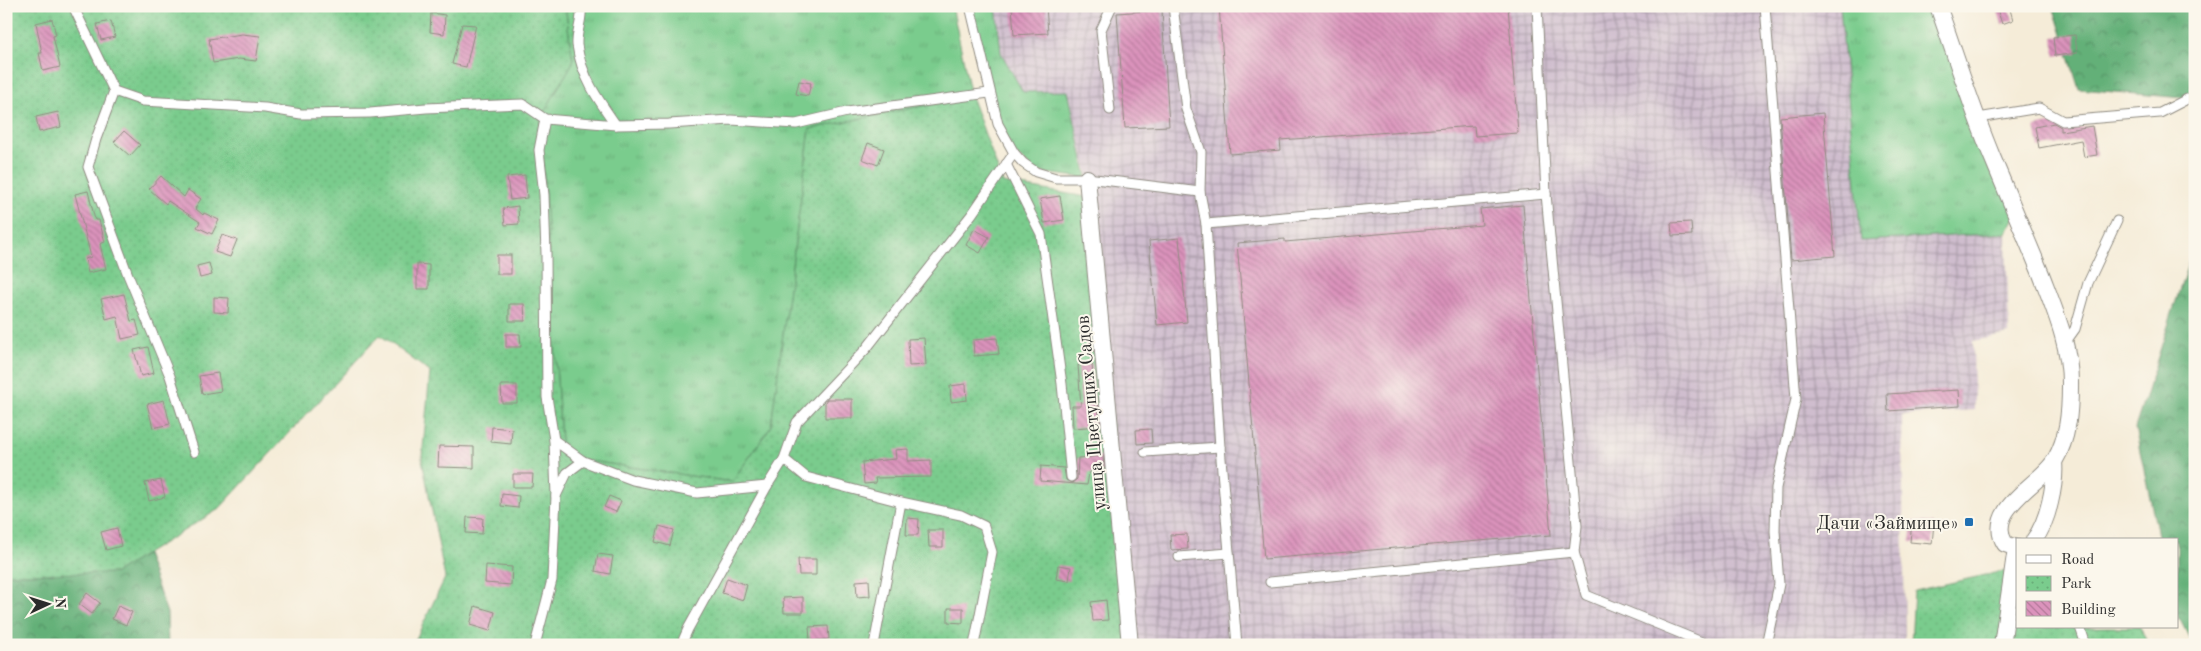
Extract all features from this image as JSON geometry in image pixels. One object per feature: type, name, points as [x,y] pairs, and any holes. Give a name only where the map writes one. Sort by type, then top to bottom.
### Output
[{"type":"street","points":[[1938,6],[1992,156],[2051,300],[2065,343],[2070,385],[2070,414],[2064,440],[2054,462],[2018,497],[2003,519],[2002,538],[2005,544],[2016,548],[2002,645]]},
{"type":"street","name":"улица Цветущих Садов","points":[[1087,178],[1130,645]]},
{"type":"street","points":[[2036,538],[2044,522],[2053,487],[2054,462]]},
{"type":"lane","points":[[73,6],[114,91],[143,101],[265,108],[301,114],[370,113],[426,108],[523,104],[545,120],[616,125],[731,120],[796,124],[847,112],[989,93]]},
{"type":"lane","points":[[581,6],[582,14],[577,44],[590,88],[616,125]]},
{"type":"lane","points":[[970,6],[989,93],[998,124],[1014,153],[1023,163],[1036,172],[1056,178],[1087,178],[1200,192]]},
{"type":"lane","points":[[1110,110],[1101,30],[1112,6]]},
{"type":"lane","points":[[1173,6],[1186,109],[1201,152],[1200,192],[1206,224],[1220,446],[1237,645]]},
{"type":"lane","points":[[1537,6],[1546,194],[1577,526],[1574,552],[1586,594],[1709,645]]},
{"type":"lane","points":[[1765,6],[1796,400],[1776,488],[1775,531],[1779,584],[1766,645]]},
{"type":"lane","points":[[114,91],[88,167],[128,275],[170,376],[194,452]]},
{"type":"lane","points":[[1978,118],[2039,108],[2063,121],[2160,113],[2195,95]]},
{"type":"lane","points":[[535,645],[552,580],[556,496],[554,440],[547,397],[546,254],[544,195],[539,150],[545,120]]},
{"type":"lane","points":[[681,645],[767,486],[784,459],[797,422],[866,350],[972,214],[1014,153]]},
{"type":"lane","points":[[1006,164],[1041,234],[1062,384],[1071,477]]},
{"type":"lane","points":[[1206,224],[1546,194]]},
{"type":"lane","points":[[2065,343],[2075,329],[2088,283],[2117,221]]},
{"type":"lane","points":[[554,440],[583,461],[633,480],[697,493],[767,486]]},
{"type":"lane","points":[[1145,452],[1220,446]]},
{"type":"lane","points":[[784,459],[806,478],[961,515],[984,526],[992,552],[974,645]]},
{"type":"lane","points":[[556,496],[567,473],[583,461]]},
{"type":"lane","points":[[874,645],[901,502]]},
{"type":"lane","points":[[1270,582],[1574,552]]},
{"type":"lane","points":[[1179,557],[1229,553]]},
{"type":"lane","points":[[2080,628],[2086,645]]},
{"type":"shaded area","points":[[996,6],[1840,6],[1861,241],[2006,233],[2009,334],[1973,341],[1974,410],[1902,415],[1905,645],[1130,645],[1093,198],[1068,91],[1023,93],[1001,53]]},
{"type":"green space","points":[[6,6],[565,6],[573,62],[540,119],[562,457],[732,482],[771,426],[810,129],[971,96],[1003,183],[1093,198],[1130,645],[413,645],[445,578],[422,459],[430,372],[380,335],[219,509],[115,573],[6,574]]},
{"type":"green space","points":[[565,6],[952,6],[971,96],[810,129],[771,426],[732,482],[562,457],[540,119],[573,62]]},
{"type":"green space","points":[[970,6],[996,6],[1001,53],[1023,92],[1068,91],[1087,178],[1036,172],[1014,153],[998,124]]},
{"type":"green space","points":[[1840,6],[1938,6],[2016,216],[2006,233],[1861,241]]},
{"type":"green space","points":[[2053,6],[2195,6],[2195,99],[2079,89]]},
{"type":"green space","points":[[2195,242],[2195,645],[2193,645],[2178,616],[2178,538],[2159,538],[2135,428]]},
{"type":"green space","points":[[146,554],[167,613],[168,645],[6,645],[6,574],[115,573]]},
{"type":"green space","points":[[2016,568],[2016,628],[2140,628],[2149,645],[1911,645],[1914,591]]},
{"type":"building","points":[[1012,6],[1046,6],[1048,33],[1014,35]]},
{"type":"building","points":[[1219,6],[1508,6],[1518,133],[1475,136],[1474,126],[1280,140],[1281,150],[1230,154]]},
{"type":"building","points":[[1996,6],[2009,6],[2013,20],[2002,24]]},
{"type":"building","points":[[1162,10],[1169,126],[1125,128],[1117,13]]},
{"type":"building","points":[[431,13],[445,15],[444,34],[430,32]]},
{"type":"building","points":[[52,19],[56,35],[53,36],[60,67],[43,71],[39,53],[42,53],[36,23]]},
{"type":"building","points":[[111,21],[115,37],[101,40],[97,24]]},
{"type":"building","points":[[462,24],[476,25],[466,67],[452,64]]},
{"type":"building","points":[[242,34],[260,36],[256,61],[239,59],[213,63],[209,39]]},
{"type":"building","points":[[2075,35],[2077,53],[2055,56],[2053,37]]},
{"type":"building","points":[[799,81],[811,83],[808,96],[796,94]]},
{"type":"building","points":[[58,112],[61,127],[39,132],[36,117]]},
{"type":"building","points":[[1823,113],[1835,256],[1791,260],[1780,117]]},
{"type":"building","points":[[2054,123],[2061,127],[2061,131],[2092,126],[2097,155],[2084,157],[2081,140],[2039,148],[2035,127]]},
{"type":"building","points":[[124,131],[140,145],[130,156],[114,142]]},
{"type":"building","points":[[868,143],[884,149],[878,165],[862,159]]},
{"type":"building","points":[[525,175],[527,198],[510,200],[507,177]]},
{"type":"building","points":[[161,176],[184,197],[188,190],[201,199],[195,208],[203,215],[204,213],[219,220],[212,234],[197,227],[200,222],[168,201],[166,204],[149,189]]},
{"type":"building","points":[[88,191],[95,220],[99,220],[105,242],[100,244],[106,269],[88,273],[85,259],[91,257],[75,194]]},
{"type":"building","points":[[1060,196],[1064,220],[1044,223],[1040,199]]},
{"type":"building","points":[[1523,205],[1551,535],[1264,559],[1237,243],[1285,239],[1285,242],[1482,225],[1480,209]]},
{"type":"building","points":[[518,206],[519,224],[505,225],[503,208]]},
{"type":"building","points":[[1691,222],[1692,235],[1672,236],[1671,223]]},
{"type":"building","points":[[974,229],[989,237],[980,253],[966,245]]},
{"type":"building","points":[[222,235],[237,240],[230,257],[215,252]]},
{"type":"building","points":[[1179,238],[1187,322],[1157,325],[1149,241]]},
{"type":"building","points":[[497,255],[511,255],[511,274],[497,274]]},
{"type":"building","points":[[209,263],[212,275],[200,278],[197,266]]},
{"type":"building","points":[[417,264],[429,265],[429,289],[417,289]]},
{"type":"building","points":[[124,294],[131,321],[136,320],[140,335],[122,339],[117,316],[106,319],[101,299]]},
{"type":"building","points":[[214,297],[229,298],[228,313],[214,312]]},
{"type":"building","points":[[509,304],[524,304],[525,321],[509,321]]},
{"type":"building","points":[[506,334],[520,334],[521,347],[506,347]]},
{"type":"building","points":[[924,338],[926,365],[909,366],[908,339]]},
{"type":"building","points":[[997,338],[999,354],[974,356],[973,340]]},
{"type":"building","points":[[148,347],[154,373],[141,376],[134,350]]},
{"type":"building","points":[[1092,364],[1095,405],[1098,405],[1100,426],[1073,428],[1072,406],[1081,406],[1078,365]]},
{"type":"building","points":[[218,373],[221,391],[202,394],[199,376]]},
{"type":"building","points":[[966,384],[967,400],[951,402],[950,386]]},
{"type":"building","points":[[501,385],[517,385],[517,403],[502,403]]},
{"type":"building","points":[[1959,390],[1960,406],[1888,411],[1887,394]]},
{"type":"building","points":[[827,399],[852,399],[852,418],[825,418],[825,402]]},
{"type":"building","points":[[164,400],[170,424],[153,428],[147,404]]},
{"type":"building","points":[[492,427],[512,429],[511,444],[491,442]]},
{"type":"building","points":[[1151,429],[1152,443],[1137,444],[1136,430]]},
{"type":"building","points":[[439,446],[474,447],[474,468],[438,467]]},
{"type":"building","points":[[908,449],[908,461],[931,460],[931,477],[875,478],[876,483],[864,484],[862,462],[896,459],[895,450]]},
{"type":"building","points":[[1103,456],[1104,472],[1089,473],[1087,485],[1040,481],[1041,466],[1064,468],[1066,480],[1072,483],[1077,479],[1078,458]]},
{"type":"building","points":[[513,474],[533,474],[532,487],[513,487]]},
{"type":"building","points":[[161,480],[165,497],[149,501],[145,483]]},
{"type":"building","points":[[502,494],[519,496],[518,508],[501,506]]},
{"type":"building","points":[[609,496],[621,501],[616,512],[604,507]]},
{"type":"building","points":[[467,517],[483,518],[482,534],[466,533]]},
{"type":"building","points":[[907,518],[919,519],[918,535],[906,535]]},
{"type":"building","points":[[1912,521],[1934,523],[1932,544],[1910,542]]},
{"type":"building","points":[[659,526],[674,530],[670,546],[655,542]]},
{"type":"building","points":[[117,528],[121,546],[106,550],[101,532]]},
{"type":"building","points":[[928,530],[943,530],[943,547],[929,547]]},
{"type":"building","points":[[1187,534],[1188,549],[1171,550],[1170,535]]},
{"type":"building","points":[[598,554],[613,556],[610,574],[595,571]]},
{"type":"building","points":[[798,559],[816,559],[816,575],[799,575]]},
{"type":"building","points":[[486,565],[512,567],[511,585],[485,583]]},
{"type":"building","points":[[1058,565],[1071,567],[1069,581],[1056,579]]},
{"type":"building","points":[[727,578],[747,585],[743,600],[722,593]]},
{"type":"building","points":[[869,580],[870,596],[857,597],[856,581]]},
{"type":"building","points":[[87,593],[100,603],[92,614],[79,604]]},
{"type":"building","points":[[803,597],[803,613],[784,613],[783,598]]},
{"type":"building","points":[[1106,600],[1108,620],[1093,621],[1091,602]]},
{"type":"building","points":[[118,606],[132,612],[126,625],[112,619]]},
{"type":"building","points":[[475,606],[495,612],[490,631],[470,625]]},
{"type":"building","points":[[948,608],[963,608],[963,623],[948,622]]},
{"type":"building","points":[[828,626],[829,639],[810,641],[809,627]]},
{"type":"place","name":"Дачи «Займище»","points":[[1969,522]]}]
